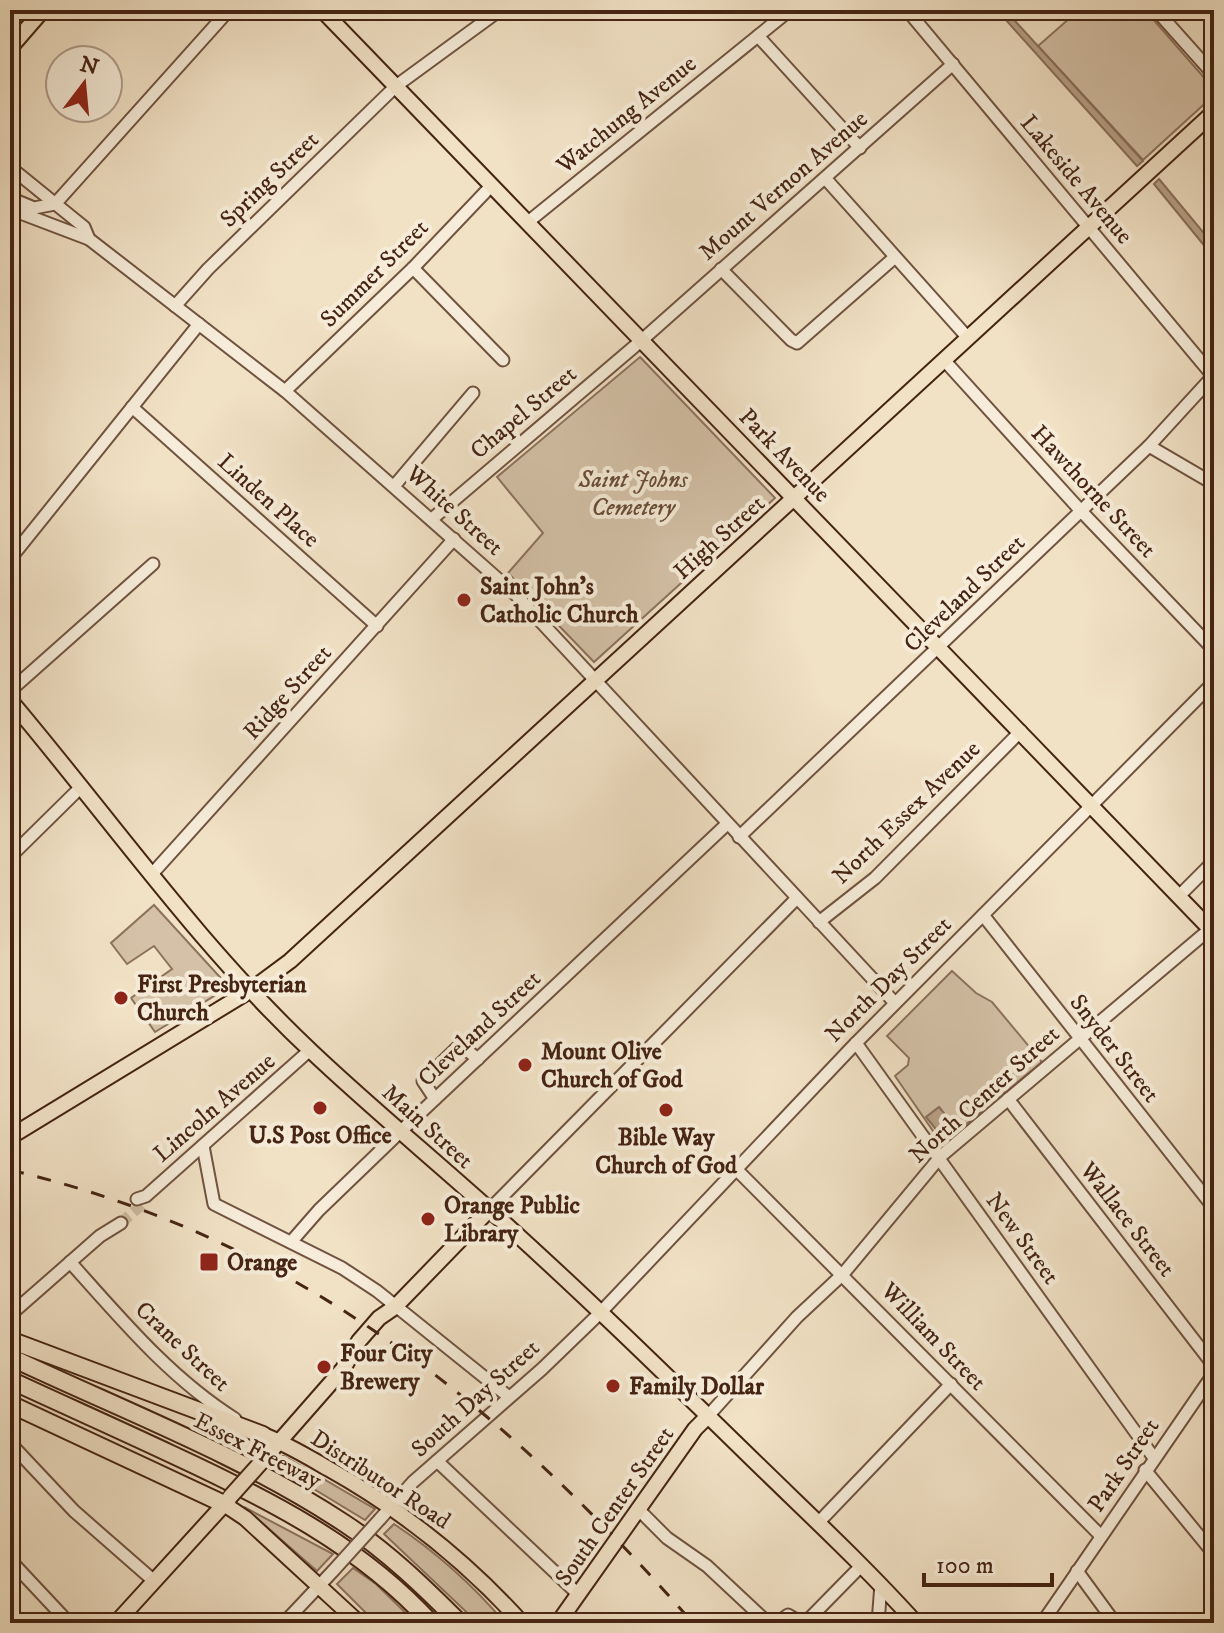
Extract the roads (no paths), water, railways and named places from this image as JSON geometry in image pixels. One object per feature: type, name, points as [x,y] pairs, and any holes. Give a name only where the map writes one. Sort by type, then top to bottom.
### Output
[{"type":"highway","points":[[10,1340],[263,1435]]},
{"type":"highway","name":"Essex Freeway","points":[[10,1357],[236,1462],[311,1502],[385,1553],[460,1623]]},
{"type":"highway","name":"Essex Freeway","points":[[10,1380],[253,1492],[295,1515],[366,1563],[411,1601],[431,1623]]},
{"type":"highway","points":[[10,1404],[227,1501]]},
{"type":"main road","points":[[10,48],[43,10]]},
{"type":"main road","name":"Park Avenue","points":[[322,10],[1212,931]]},
{"type":"main road","name":"High Street","points":[[10,1137],[251,990],[290,961],[1214,112]]},
{"type":"main road","name":"Main Street","points":[[10,700],[251,990],[310,1050],[490,1209],[600,1313],[862,1565],[916,1623]]},
{"type":"main road","points":[[116,1623],[281,1442],[350,1359],[359,1341],[379,1318],[395,1307],[490,1209]]},
{"type":"main road","name":"South Center Street","points":[[558,1623],[695,1429],[708,1416]]},
{"type":"main road","name":"Crane Street","points":[[263,1435],[281,1442]]},
{"type":"main road","name":"Distributor Road","points":[[281,1442],[368,1491],[443,1545],[490,1587],[522,1623]]},
{"type":"main road","points":[[227,1501],[359,1623]]},
{"type":"street","points":[[17,209],[55,204],[229,10]]},
{"type":"street","name":"Spring Street","points":[[175,306],[208,269],[396,86],[500,10]]},
{"type":"street","name":"Watchung Avenue","points":[[528,222],[790,10]]},
{"type":"street","name":"Lakeside Avenue","points":[[907,10],[1214,376]]},
{"type":"street","points":[[1160,11],[1214,75]]},
{"type":"street","points":[[758,36],[860,148]]},
{"type":"street","name":"Mount Vernon Avenue","points":[[642,340],[953,64]]},
{"type":"street","name":"White Street","points":[[10,167],[84,227],[89,239],[285,391],[395,485],[526,605],[895,1003]]},
{"type":"street","points":[[825,178],[968,338]]},
{"type":"street","name":"Summer Street","points":[[285,391],[413,268],[492,185]]},
{"type":"street","points":[[17,209],[37,189]]},
{"type":"street","points":[[10,198],[17,209],[89,239]]},
{"type":"street","points":[[721,269],[797,343],[895,257]]},
{"type":"street","points":[[413,268],[503,360]]},
{"type":"street","points":[[10,559],[199,324]]},
{"type":"street","name":"Chapel Street","points":[[432,519],[642,340]]},
{"type":"street","name":"Hawthorne Street","points":[[944,360],[1081,511],[1214,650]]},
{"type":"street","name":"Cleveland Street","points":[[739,837],[1149,446],[1214,376]]},
{"type":"street","points":[[395,485],[473,393]]},
{"type":"street","name":"Linden Place","points":[[132,407],[377,626]]},
{"type":"street","points":[[1149,446],[1214,484]]},
{"type":"street","name":"Ridge Street","points":[[152,874],[454,539]]},
{"type":"street","points":[[10,691],[153,564]]},
{"type":"street","name":"North Day Street","points":[[600,1313],[856,1043],[1214,682]]},
{"type":"street","name":"North Essex Avenue","points":[[819,922],[875,878],[1021,731]]},
{"type":"street","points":[[10,857],[82,786]]},
{"type":"street","name":"Cleveland Street","points":[[291,1242],[319,1210],[401,1131],[727,824]]},
{"type":"street","points":[[1179,896],[1214,861]]},
{"type":"street","points":[[490,1209],[797,898]]},
{"type":"street","name":"Snyder Street","points":[[983,915],[1214,1208]]},
{"type":"street","name":"North Center Street","points":[[708,1416],[797,1317],[843,1274],[939,1159],[1212,931]]},
{"type":"street","name":"New Street","points":[[856,1043],[1154,1458]]},
{"type":"street","points":[[435,1099],[423,1081],[460,1045],[478,1059]]},
{"type":"street","name":"Lincoln Avenue","points":[[142,1199],[310,1050]]},
{"type":"street","name":"Wallace Street","points":[[1008,1099],[1214,1366]]},
{"type":"street","points":[[203,1146],[214,1204],[342,1268],[377,1291],[509,1397]]},
{"type":"street","name":"William Street","points":[[735,1168],[1101,1536]]},
{"type":"street","points":[[10,1315],[117,1221]]},
{"type":"street","name":"Crane Street","points":[[70,1262],[147,1348],[171,1370],[218,1409],[263,1435]]},
{"type":"street","name":"South Day Street","points":[[284,1623],[390,1507],[600,1313]]},
{"type":"street","name":"Park Street","points":[[1042,1623],[1214,1373]]},
{"type":"street","points":[[818,1523],[951,1384]]},
{"type":"street","points":[[10,1443],[74,1511],[154,1581]]},
{"type":"street","points":[[437,1461],[578,1594]]},
{"type":"street","points":[[1145,1470],[1214,1554]]},
{"type":"street","points":[[638,1509],[667,1538],[707,1566],[768,1623]]},
{"type":"street","points":[[10,1560],[69,1623]]},
{"type":"street","points":[[777,1623],[788,1615],[804,1623],[862,1565]]},
{"type":"street","points":[[1077,1571],[1115,1623]]},
{"type":"street","points":[[878,1623],[881,1584]]},
{"type":"tunnel","points":[[121,1223],[145,1202]]},
{"type":"railway","points":[[10,1170],[114,1200],[211,1239],[302,1286],[388,1340],[469,1402],[546,1470],[621,1544],[693,1623]]},
{"type":"place","name":"Saint John's Catholic Church","points":[[464,600]]},
{"type":"place","name":"First Presbyterian Church","points":[[121,998]]},
{"type":"place","name":"Mount Olive Church of God","points":[[525,1065]]},
{"type":"place","name":"U.S Post Office","points":[[320,1108]]},
{"type":"place","name":"Bible Way Church of God","points":[[666,1110]]},
{"type":"place","name":"Orange Public Library","points":[[428,1219]]},
{"type":"place","name":"Orange","points":[[209,1262]]},
{"type":"place","name":"Four City Brewery","points":[[324,1367]]},
{"type":"place","name":"Family Dollar","points":[[613,1386]]},
{"type":"park label","name":"Saint Johns Cemetery","points":[[633,493]]}]
